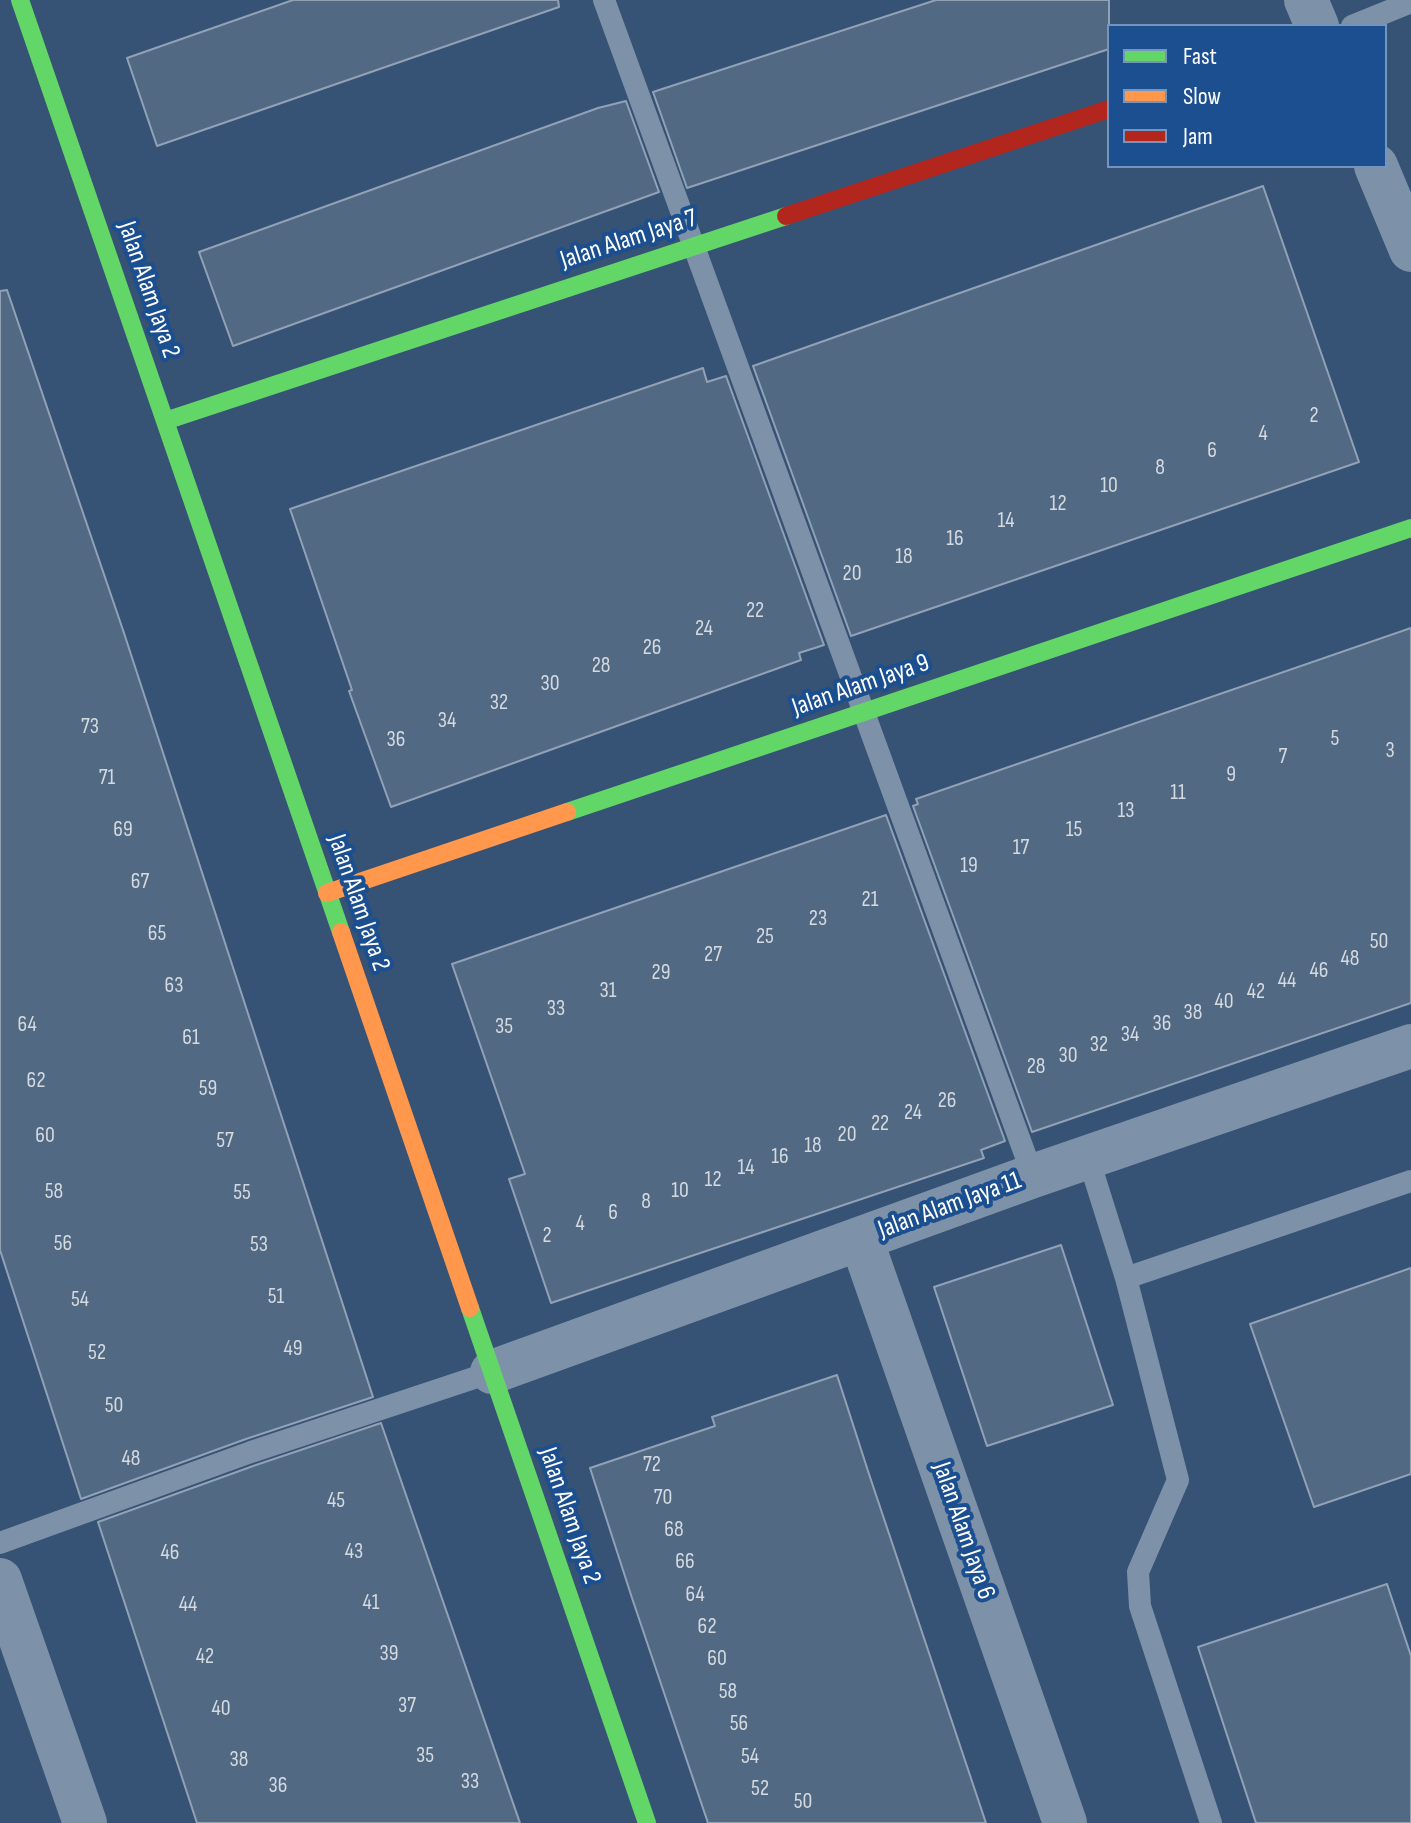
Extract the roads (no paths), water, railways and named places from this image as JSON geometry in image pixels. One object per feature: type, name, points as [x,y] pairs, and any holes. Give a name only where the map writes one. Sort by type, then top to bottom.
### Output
[{"type":"street","name":"Jalan Alam Jaya 2","points":[[20,0],[647,1823]]},
{"type":"street","points":[[1306,0],[1316,24]]},
{"type":"street","name":"Jalan Alam Jaya 7","points":[[165,421],[1107,110]]},
{"type":"street","points":[[1377,168],[1411,250]]},
{"type":"street","name":"Jalan Alam Jaya 9","points":[[327,893],[1411,528]]},
{"type":"street","name":"Jalan Alam Jaya 11","points":[[492,1372],[1033,1176],[1411,1046]]},
{"type":"street","name":"Jalan Alam Jaya 6","points":[[861,1239],[1065,1823]]},
{"type":"street","points":[[2,1591],[85,1823]]},
{"type":"lane","points":[[604,0],[1033,1176]]},
{"type":"lane","points":[[1357,24],[1411,2]]},
{"type":"lane","points":[[1088,1157],[1126,1278],[1178,1480],[1138,1572],[1140,1606],[1211,1823]]},
{"type":"lane","points":[[1126,1278],[1411,1181]]},
{"type":"lane","points":[[0,1543],[251,1452],[492,1372]]}]
